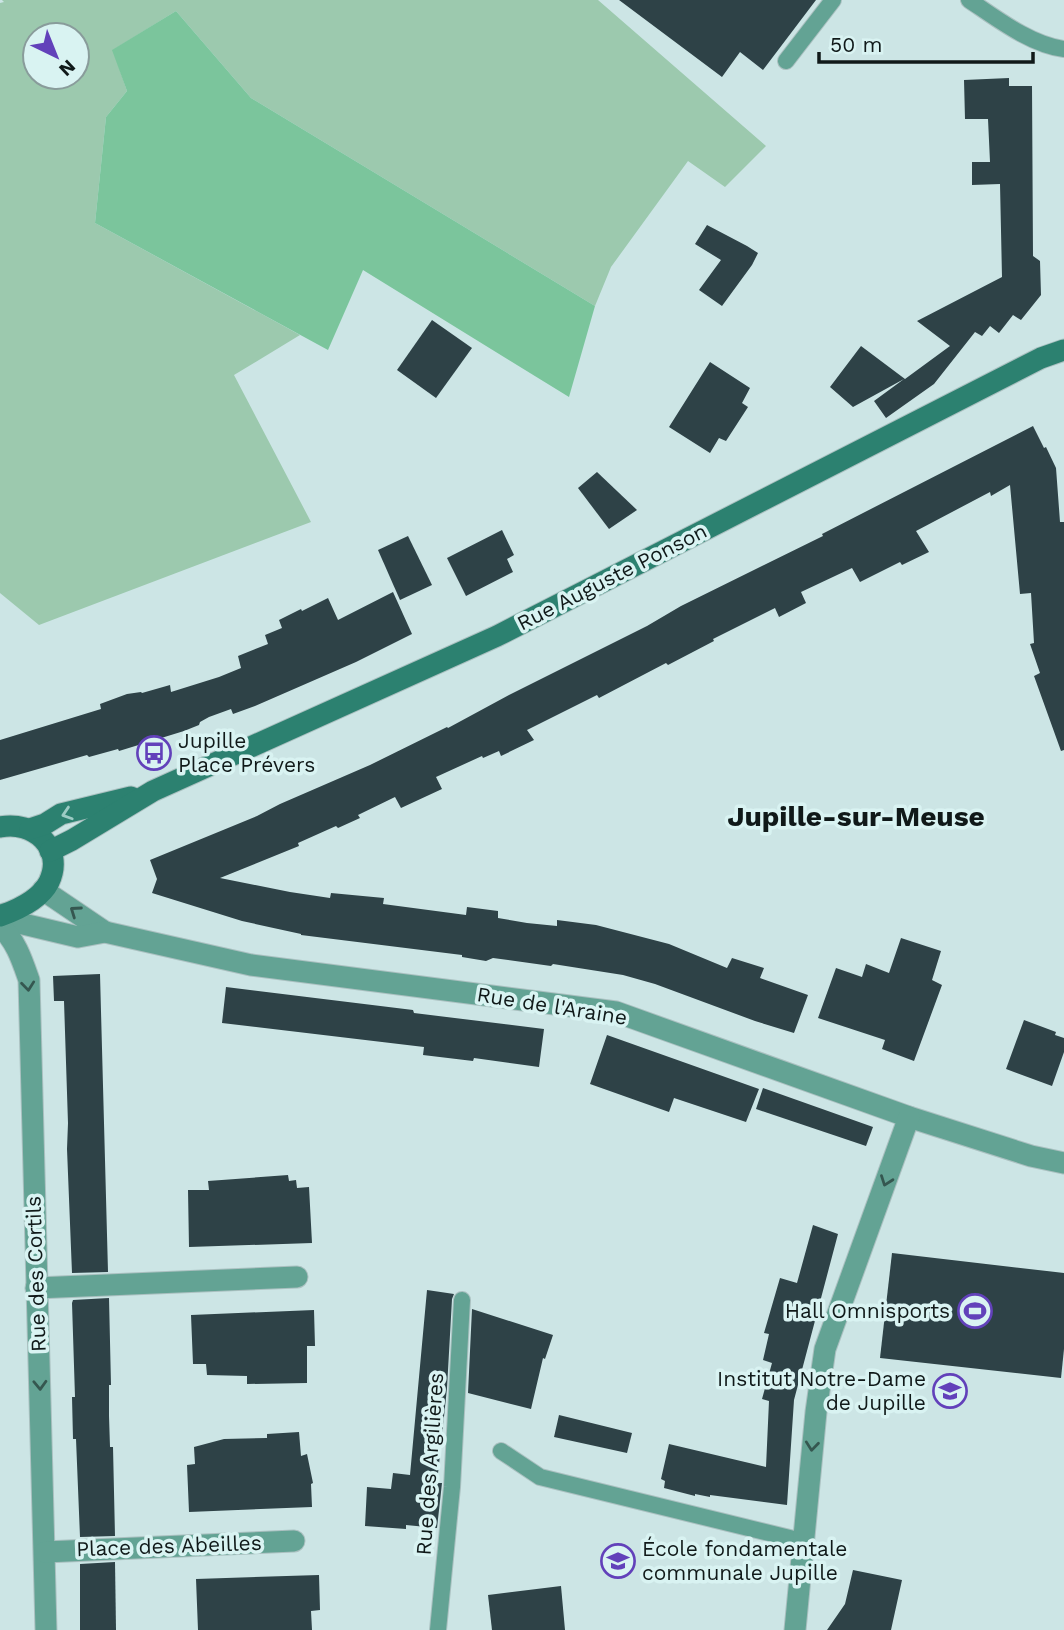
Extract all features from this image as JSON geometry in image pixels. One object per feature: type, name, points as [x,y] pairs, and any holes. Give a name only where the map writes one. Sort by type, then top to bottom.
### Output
[{"type":"street","name":"Rue Auguste Ponson","points":[[50,851],[72,841],[153,791],[496,636],[1041,358],[1064,350]]},
{"type":"street","name":"Rue Auguste Ponson","points":[[30,829],[61,814],[153,791]]},
{"type":"street","points":[[0,827],[10,825],[30,829],[39,835],[53,861],[49,882],[43,890],[2,919]]},
{"type":"street","points":[[43,890],[105,932]]},
{"type":"street","points":[[2,919],[78,937],[105,932]]},
{"type":"street","name":"Rue des Cortils","points":[[2,919],[19,952],[29,980],[46,1630]]},
{"type":"street","name":"Rue de l'Araine","points":[[105,932],[251,965],[616,1012],[909,1117],[1031,1156],[1064,1163]]},
{"type":"street","points":[[795,1630],[802,1541],[825,1349],[909,1117]]},
{"type":"street","points":[[36,1288],[297,1277]]},
{"type":"street","name":"Place des Abeilles","points":[[45,1552],[294,1541]]},
{"type":"lane","points":[[786,61],[834,0]]},
{"type":"lane","points":[[969,0],[1020,33],[1055,48],[1064,49]]},
{"type":"lane","name":"Rue des Argilières","points":[[438,1630],[452,1488],[462,1300]]},
{"type":"lane","points":[[502,1451],[540,1477],[802,1541]]},
{"type":"green space","points":[[2,0],[598,0],[766,146],[725,187],[688,161],[611,267],[595,306],[251,98],[176,11],[113,50],[127,91],[106,117],[95,223],[300,335],[234,375],[311,522],[39,625],[0,593],[0,3],[4,2]]},
{"type":"green space","points":[[176,11],[251,98],[595,306],[569,397],[363,270],[328,350],[95,223],[106,117],[127,91],[112,50]]},
{"type":"building","points":[[619,0],[816,0],[763,70],[740,52],[722,77]]},
{"type":"building","points":[[1009,78],[1009,86],[1032,86],[1033,256],[1040,261],[1041,295],[1021,320],[1013,315],[999,333],[990,326],[982,336],[975,332],[934,384],[886,418],[874,401],[904,379],[853,407],[830,387],[861,346],[905,379],[950,346],[917,321],[1002,277],[1000,184],[972,185],[972,162],[990,162],[988,119],[965,119],[964,80]]},
{"type":"building","points":[[707,225],[758,253],[722,306],[699,290],[721,260],[695,244]]},
{"type":"building","points":[[432,320],[472,348],[436,398],[397,370]]},
{"type":"building","points":[[710,362],[750,388],[742,403],[748,407],[726,441],[719,438],[710,453],[669,427]]},
{"type":"building","points":[[1033,426],[1056,468],[1060,522],[1064,522],[1064,750],[1061,751],[1034,676],[1040,673],[1030,644],[1034,643],[1031,593],[1020,594],[1010,485],[991,496],[990,492],[916,531],[929,552],[902,565],[900,562],[860,582],[852,568],[801,592],[806,603],[779,617],[775,608],[668,665],[666,663],[599,698],[597,695],[527,730],[534,740],[501,756],[499,751],[483,758],[482,756],[436,777],[442,789],[401,808],[395,797],[358,815],[360,818],[338,828],[336,826],[298,843],[299,846],[220,878],[330,898],[331,893],[384,898],[383,904],[466,915],[467,907],[498,911],[498,918],[527,923],[557,926],[557,920],[596,925],[669,944],[727,968],[732,958],[764,968],[760,978],[808,995],[794,1033],[623,975],[553,964],[551,966],[493,958],[486,961],[462,955],[301,935],[242,921],[152,893],[157,879],[150,860],[257,816],[448,728]]},
{"type":"building","points":[[597,472],[637,510],[609,529],[578,488]]},
{"type":"building","points":[[502,530],[514,555],[507,559],[513,572],[466,596],[447,558]]},
{"type":"building","points":[[408,536],[432,585],[400,600],[378,550]]},
{"type":"building","points":[[393,592],[412,634],[356,662],[255,706],[233,714],[231,709],[209,717],[184,731],[119,751],[118,749],[89,757],[87,755],[0,780],[0,740],[101,709],[100,704],[127,694],[170,685],[171,692],[219,677],[241,668],[238,656],[268,644],[265,635],[282,628],[279,620],[301,609],[302,611],[328,598],[338,620]]},
{"type":"building","points":[[901,938],[941,951],[932,980],[942,985],[914,1061],[882,1049],[885,1040],[818,1018],[836,968],[862,977],[866,964],[889,973]]},
{"type":"building","points":[[100,974],[108,1272],[72,1273],[64,1001],[54,1001],[53,976]]},
{"type":"building","points":[[226,987],[544,1029],[539,1067],[474,1058],[473,1061],[423,1055],[424,1047],[222,1023]]},
{"type":"building","points":[[1024,1020],[1056,1032],[1055,1035],[1064,1038],[1064,1052],[1052,1086],[1006,1069]]},
{"type":"building","points":[[607,1035],[759,1089],[746,1122],[674,1098],[669,1112],[590,1084]]},
{"type":"building","points":[[763,1088],[873,1127],[866,1146],[756,1109]]},
{"type":"building","points":[[288,1175],[289,1181],[296,1180],[297,1188],[309,1187],[312,1243],[189,1247],[188,1190],[209,1190],[208,1181]]},
{"type":"building","points":[[813,1225],[838,1234],[794,1400],[787,1505],[710,1495],[695,1496],[664,1488],[665,1481],[661,1479],[669,1444],[766,1467],[769,1401],[762,1399],[772,1363],[763,1360],[769,1334],[764,1333],[780,1278],[797,1283]]},
{"type":"building","name":"Hall Omnisports","points":[[892,1253],[1064,1273],[1064,1349],[1061,1378],[880,1358]]},
{"type":"building","points":[[427,1290],[454,1294],[437,1483],[442,1483],[437,1528],[406,1525],[406,1529],[365,1526],[367,1487],[391,1489],[393,1473],[410,1475]]},
{"type":"building","points":[[109,1298],[109,1416],[110,1447],[113,1447],[115,1536],[80,1537],[76,1439],[73,1439],[72,1397],[75,1397],[72,1303],[73,1300]]},
{"type":"building","points":[[472,1309],[553,1335],[545,1359],[543,1358],[531,1409],[468,1393]]},
{"type":"building","points":[[314,1310],[315,1346],[307,1346],[307,1383],[247,1384],[247,1376],[207,1375],[206,1364],[193,1364],[191,1315]]},
{"type":"building","points":[[559,1415],[632,1433],[627,1453],[554,1437]]},
{"type":"building","points":[[299,1432],[301,1456],[307,1454],[313,1483],[312,1507],[189,1512],[187,1465],[195,1464],[194,1447],[224,1439],[267,1438],[267,1434]]},
{"type":"building","points":[[115,1562],[116,1630],[80,1630],[80,1564]]},
{"type":"building","points":[[853,1570],[902,1580],[891,1630],[827,1630],[845,1604]]},
{"type":"building","points":[[319,1575],[320,1610],[311,1611],[312,1630],[198,1630],[196,1579]]},
{"type":"building","points":[[561,1586],[565,1630],[492,1630],[488,1595]]},
{"type":"place","name":"Jupille Place Prévers","points":[[154,753]]},
{"type":"place","name":"Hall Omnisports","points":[[975,1311]]},
{"type":"place","name":"Institut Notre-Dame de Jupille","points":[[950,1391]]},
{"type":"place","name":"École fondamentale communale Jupille","points":[[618,1561]]},
{"type":"district","name":"Jupille-sur-Meuse","points":[[856,816]]}]
